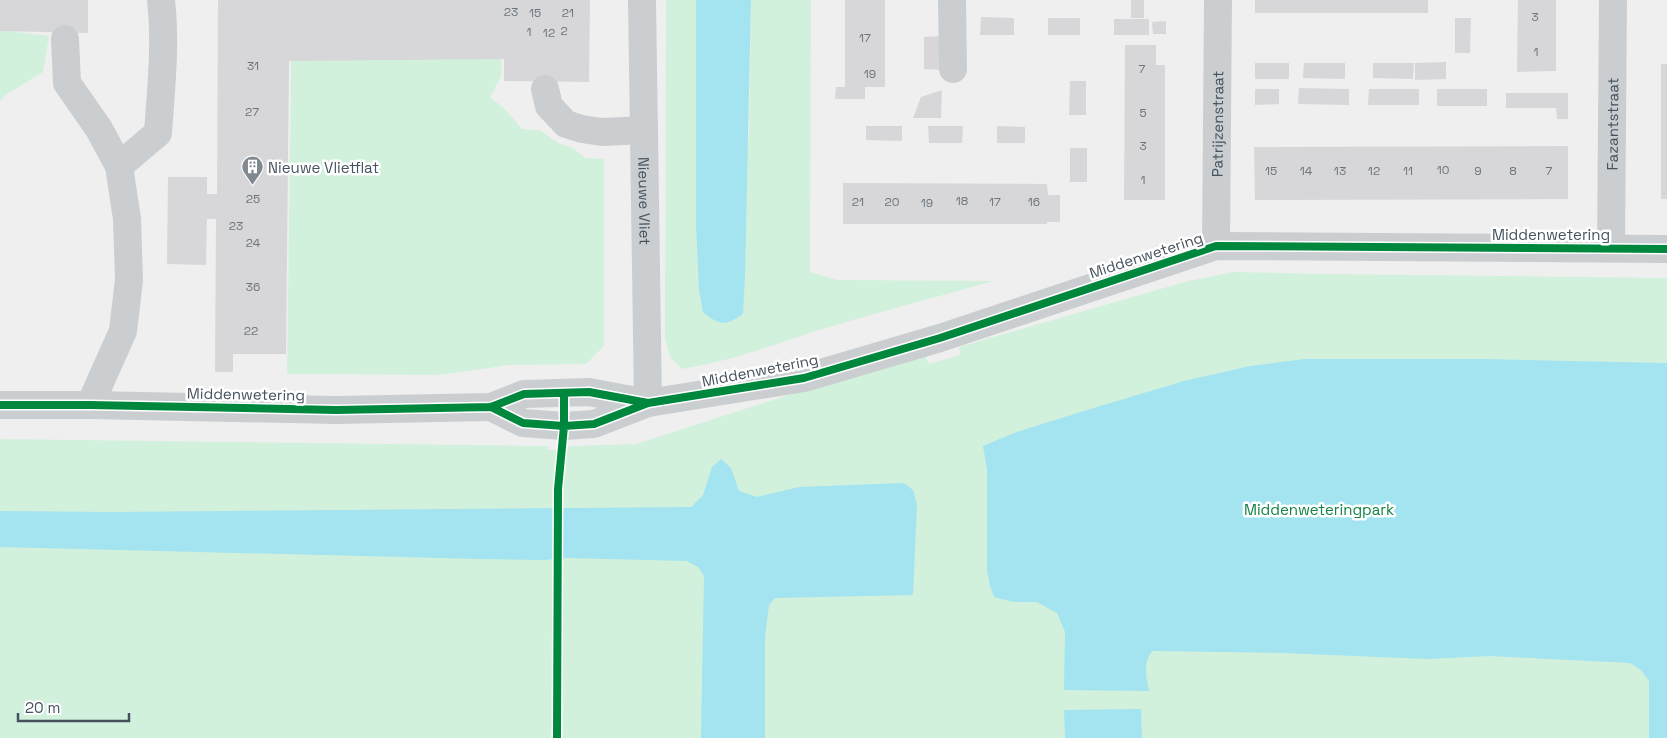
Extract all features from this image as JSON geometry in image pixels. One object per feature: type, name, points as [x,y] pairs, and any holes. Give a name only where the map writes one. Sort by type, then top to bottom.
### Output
[{"type":"street","points":[[119,166],[158,133],[163,61],[161,0]]},
{"type":"street","name":"Nieuwe Vliet","points":[[642,0],[648,404]]},
{"type":"street","points":[[952,0],[953,69]]},
{"type":"street","name":"Patrijzenstraat","points":[[1216,246],[1218,0]]},
{"type":"street","name":"Fazantstraat","points":[[1611,248],[1613,0]]},
{"type":"street","points":[[65,39],[68,83],[99,129],[119,166],[128,219],[129,280],[123,331],[90,405]]},
{"type":"street","points":[[545,89],[549,106],[566,124],[602,132],[644,130]]},
{"type":"street","name":"Middenwetering","points":[[0,405],[336,410],[491,407],[524,394],[589,392],[648,404],[804,378],[940,338],[1216,246],[1667,249]]},
{"type":"green space","points":[[292,0],[502,53],[501,77],[490,97],[505,109],[522,129],[540,130],[558,143],[573,148],[585,158],[604,159],[604,346],[586,364],[510,365],[439,375],[287,374]]},
{"type":"green space","points":[[666,0],[696,0],[696,225],[749,137],[751,0],[811,0],[810,272],[837,280],[994,281],[856,319],[763,349],[682,369],[670,357],[665,339]]},
{"type":"green space","points":[[0,30],[49,36],[43,72],[4,96],[0,102]]},
{"type":"green space","name":"Middenweteringpark","points":[[1234,272],[1667,278],[1667,738],[0,738],[0,439],[548,446],[548,450],[568,450],[569,446],[636,444],[897,360],[924,354],[929,364],[960,355],[959,347],[1188,281]]},
{"type":"water","points":[[696,0],[751,0],[743,314],[732,321],[723,323],[714,320],[703,312],[699,290],[696,225]]},
{"type":"water","points":[[1304,359],[1483,359],[1667,363],[1667,738],[1649,738],[1649,681],[1641,670],[1630,663],[1489,656],[1427,659],[1281,653],[1152,651],[1146,665],[1149,691],[1064,690],[1065,632],[1057,613],[1037,602],[1013,602],[994,597],[990,586],[987,570],[987,469],[983,446],[1014,433],[1184,381],[1250,366]]},
{"type":"water","points":[[721,459],[731,468],[739,491],[757,497],[799,487],[904,483],[913,490],[917,505],[913,595],[775,598],[769,605],[765,637],[765,738],[701,738],[704,576],[698,567],[687,561],[566,558],[544,560],[479,559],[0,547],[0,511],[111,512],[691,507],[703,495],[712,467]]},
{"type":"water","points":[[1141,709],[1142,738],[1065,738],[1064,710]]},
{"type":"building","points":[[0,0],[88,0],[88,33],[0,31]]},
{"type":"building","points":[[218,0],[590,0],[589,82],[504,81],[504,59],[289,61],[286,354],[233,354],[233,372],[215,372],[216,219],[207,219],[206,265],[167,264],[168,177],[207,177],[207,194],[217,194]]},
{"type":"building","points":[[845,0],[885,0],[885,87],[865,87],[865,99],[835,99],[836,87],[845,87]]},
{"type":"building","points":[[1131,0],[1144,0],[1144,18],[1131,18]]},
{"type":"building","points":[[1255,0],[1428,0],[1428,13],[1255,13]]},
{"type":"building","points":[[1518,0],[1556,0],[1556,71],[1517,72]]},
{"type":"building","points":[[981,17],[1014,18],[1014,35],[980,35]]},
{"type":"building","points":[[1048,18],[1080,18],[1080,35],[1048,35]]},
{"type":"building","points":[[1455,18],[1471,18],[1470,53],[1455,53]]},
{"type":"building","points":[[1114,19],[1149,19],[1149,35],[1114,35]]},
{"type":"building","points":[[1166,21],[1166,34],[1153,34],[1152,22]]},
{"type":"building","points":[[942,36],[941,70],[924,69],[924,37]]},
{"type":"building","points":[[1125,45],[1156,45],[1156,65],[1165,65],[1165,200],[1124,200]]},
{"type":"building","points":[[1446,62],[1446,79],[1415,80],[1415,63]]},
{"type":"building","points":[[1255,63],[1289,63],[1289,79],[1255,79]]},
{"type":"building","points":[[1304,63],[1345,63],[1345,79],[1303,78]]},
{"type":"building","points":[[1373,63],[1414,63],[1413,79],[1373,78]]},
{"type":"building","points":[[1661,64],[1667,64],[1667,199],[1661,199]]},
{"type":"building","points":[[1070,81],[1086,81],[1086,115],[1069,115]]},
{"type":"building","points":[[1299,88],[1349,89],[1349,105],[1298,104]]},
{"type":"building","points":[[1255,89],[1279,89],[1279,104],[1255,105]]},
{"type":"building","points":[[1369,89],[1419,89],[1419,105],[1368,105]]},
{"type":"building","points":[[1437,89],[1487,89],[1487,106],[1437,106]]},
{"type":"building","points":[[942,90],[941,118],[913,118],[921,97]]},
{"type":"building","points":[[1506,93],[1568,93],[1568,119],[1557,119],[1556,108],[1506,108]]},
{"type":"building","points":[[866,126],[902,126],[902,141],[866,140]]},
{"type":"building","points":[[928,126],[963,126],[962,143],[929,143]]},
{"type":"building","points":[[997,126],[1025,127],[1025,143],[997,143]]},
{"type":"building","points":[[1568,146],[1568,199],[1255,200],[1254,147]]},
{"type":"building","points":[[1070,148],[1087,148],[1087,182],[1070,182]]},
{"type":"building","points":[[843,183],[1047,184],[1048,195],[1060,195],[1060,222],[1047,222],[1047,224],[843,224]]},
{"type":"cycle path","points":[[491,407],[523,423],[564,426],[594,424],[648,403],[804,378],[940,338],[1216,246],[1667,249]]},
{"type":"cycle path","points":[[0,405],[336,410],[491,407],[524,394],[589,392],[648,403]]},
{"type":"cycle path","points":[[557,738],[558,489],[564,426],[564,393]]},
{"type":"place","name":"Nieuwe Vlietflat","points":[[252,186]]}]
